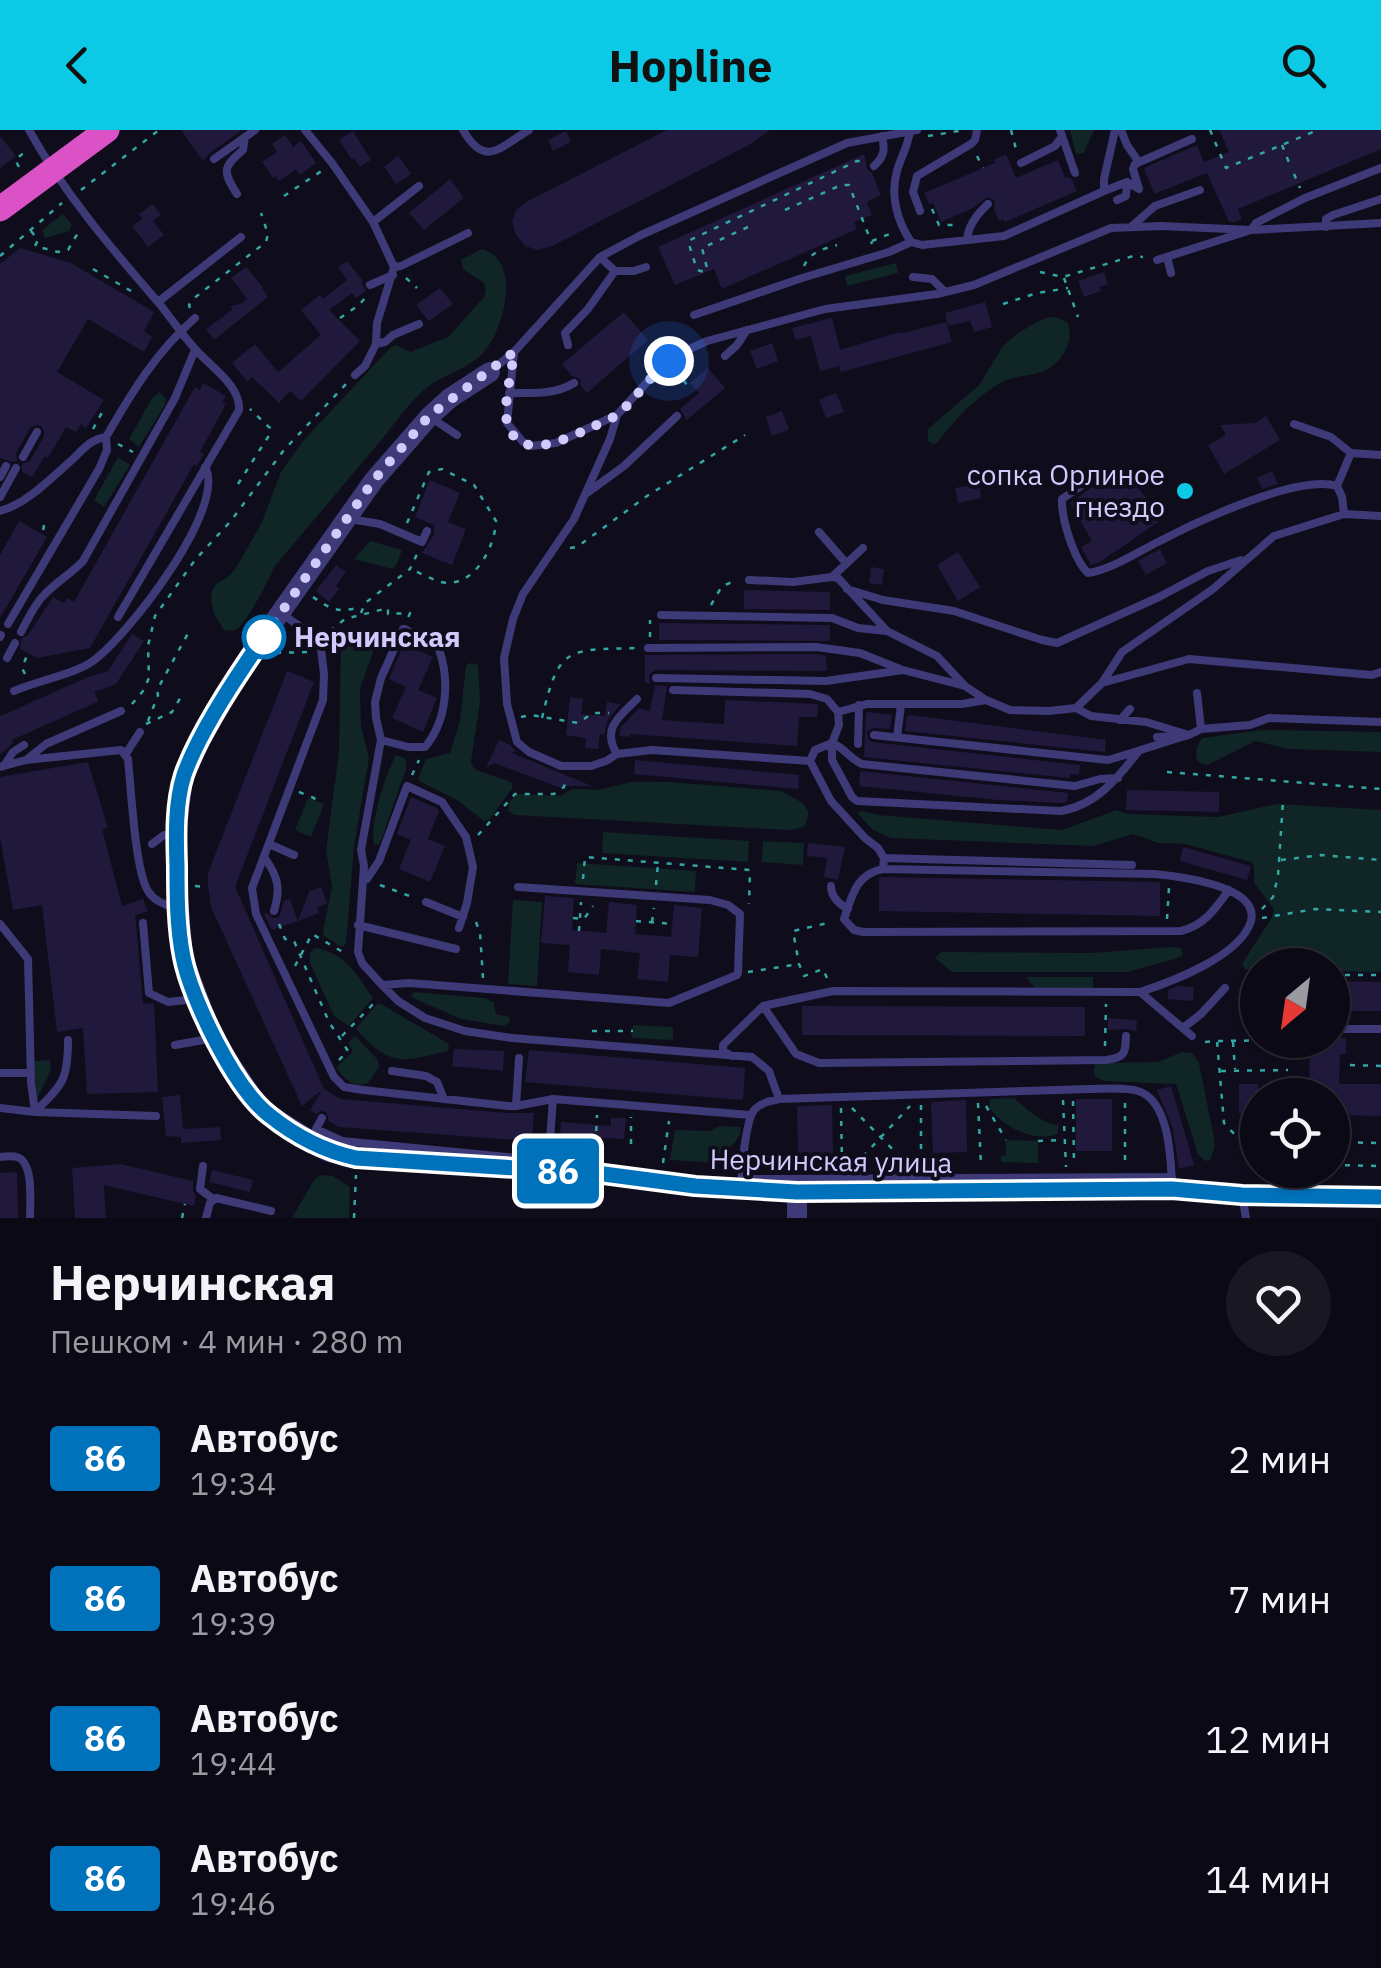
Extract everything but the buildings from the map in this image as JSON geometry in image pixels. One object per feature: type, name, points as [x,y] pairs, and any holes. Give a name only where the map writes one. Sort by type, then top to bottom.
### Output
[{"type":"highway","points":[[0,209],[107,130]]},
{"type":"street","name":"Нерчинская улица","points":[[490,372],[429,416],[374,480],[242,667],[183,778],[176,834],[183,958],[213,1038],[268,1114],[307,1132],[329,1152],[356,1158],[596,1173],[695,1186],[1172,1183],[1242,1195],[1381,1197]]},
{"type":"street","points":[[794,1186],[797,1218]]},
{"type":"lane","points":[[30,130],[53,169],[106,241],[195,350],[234,390],[240,403],[118,617]]},
{"type":"lane","points":[[214,159],[255,130]]},
{"type":"lane","points":[[463,130],[472,145],[486,152],[494,152],[528,130]]},
{"type":"lane","points":[[920,210],[913,192],[917,176],[971,144],[977,130]]},
{"type":"lane","points":[[1118,130],[1138,161]]},
{"type":"lane","points":[[1104,191],[1118,130]]},
{"type":"lane","points":[[309,131],[372,222],[394,271],[377,323],[376,344],[355,375]]},
{"type":"lane","points":[[490,372],[514,352],[600,257],[641,234],[848,143],[914,131]]},
{"type":"lane","points":[[911,242],[903,230],[894,190],[914,131]]},
{"type":"lane","points":[[1021,163],[1055,146],[1060,134]]},
{"type":"lane","points":[[1060,134],[1075,172]]},
{"type":"lane","points":[[869,164],[885,151],[882,136]]},
{"type":"lane","points":[[237,194],[226,178],[226,170],[245,147],[245,138]]},
{"type":"lane","points":[[1127,182],[1139,190],[1132,169],[1138,161],[1192,139]]},
{"type":"lane","points":[[1157,260],[1251,230],[1256,223],[1305,198],[1381,168]]},
{"type":"lane","points":[[694,314],[911,242],[922,245],[967,236],[1004,236],[1127,182]]},
{"type":"lane","points":[[1116,200],[1128,193],[1127,182]]},
{"type":"lane","points":[[372,222],[419,186]]},
{"type":"lane","points":[[1132,226],[1155,206],[1200,190]]},
{"type":"lane","points":[[1326,227],[1326,219],[1333,215],[1381,198]]},
{"type":"lane","points":[[967,236],[976,216],[988,204]]},
{"type":"lane","points":[[810,761],[652,750],[617,754],[592,766],[562,766],[529,752],[517,742],[510,718],[504,658],[513,619],[523,594],[574,519],[617,415],[648,379],[669,361],[707,341],[825,309],[974,285],[1111,228],[1251,230],[1381,222]]},
{"type":"lane","points":[[370,285],[468,233]]},
{"type":"lane","points":[[158,302],[241,236]]},
{"type":"lane","points":[[600,257],[615,271],[634,271],[646,266]]},
{"type":"lane","points":[[1168,257],[1171,272]]},
{"type":"lane","points":[[568,345],[564,332],[588,309],[615,271]]},
{"type":"lane","points":[[914,277],[932,279],[946,292]]},
{"type":"lane","points":[[8,624],[99,469],[107,450],[106,437],[138,381],[158,354],[195,318]]},
{"type":"lane","points":[[376,344],[419,324]]},
{"type":"lane","points":[[726,356],[747,330]]},
{"type":"lane","points":[[22,632],[39,600],[84,561],[182,384],[195,350]]},
{"type":"lane","points":[[514,352],[508,422],[523,442],[532,446],[556,443],[617,415]]},
{"type":"lane","points":[[509,394],[544,393],[574,383]]},
{"type":"lane","points":[[429,416],[457,435]]},
{"type":"lane","points":[[587,493],[611,477],[677,416]]},
{"type":"lane","points":[[1294,424],[1331,437],[1352,453],[1381,455]]},
{"type":"lane","points":[[23,457],[38,432]]},
{"type":"lane","points":[[0,511],[12,506],[93,440],[106,437]]},
{"type":"lane","points":[[1336,486],[1352,453]]},
{"type":"lane","points":[[0,477],[6,466]]},
{"type":"lane","points":[[14,691],[86,665],[130,627],[201,518],[210,483],[205,467]]},
{"type":"lane","points":[[0,497],[16,468]]},
{"type":"lane","points":[[1097,475],[1062,498],[1072,546],[1088,573],[1132,556],[1219,512],[1312,484],[1336,486]]},
{"type":"lane","points":[[1336,486],[1342,496],[1344,514]]},
{"type":"lane","points":[[661,615],[832,618],[858,628],[886,631],[937,656],[964,686],[1010,710],[1076,708],[1102,683],[1122,652],[1213,589],[1274,536],[1344,514],[1381,516]]},
{"type":"lane","points":[[346,518],[380,524],[422,542],[427,531]]},
{"type":"lane","points":[[820,532],[846,564]]},
{"type":"lane","points":[[832,577],[863,548]]},
{"type":"lane","points":[[847,589],[883,600],[954,612],[1057,643],[1208,571],[1248,557]]},
{"type":"lane","points":[[749,580],[838,578],[886,631]]},
{"type":"lane","points":[[281,613],[320,640],[322,700],[252,888],[256,914],[330,1068],[344,1087],[516,1106],[553,1099],[750,1116]]},
{"type":"lane","points":[[381,740],[418,749],[425,747],[433,737],[444,706],[439,650],[403,629],[380,678],[375,702],[381,740],[361,850],[366,878],[358,925],[362,962],[398,1001],[426,1018],[465,1031],[752,1057],[769,1071],[778,1099]]},
{"type":"lane","points":[[7,658],[15,643]]},
{"type":"lane","points":[[648,648],[816,647],[860,652],[903,670],[964,686]]},
{"type":"lane","points":[[1102,683],[1189,660],[1372,675],[1381,672]]},
{"type":"lane","points":[[656,678],[826,681],[903,670]]},
{"type":"lane","points":[[673,690],[810,694],[827,698],[838,712],[832,760],[856,801],[1075,809],[1118,778],[1138,752]]},
{"type":"lane","points":[[1198,693],[1201,729]]},
{"type":"lane","points":[[617,754],[611,744],[611,729],[636,699]]},
{"type":"lane","points":[[838,712],[859,705],[962,704],[986,700]]},
{"type":"lane","points":[[858,744],[859,705]]},
{"type":"lane","points":[[897,737],[901,705]]},
{"type":"lane","points":[[1076,708],[1091,716],[1159,726],[1189,736]]},
{"type":"lane","points":[[1120,720],[1130,709]]},
{"type":"lane","points":[[26,760],[46,744],[121,711]]},
{"type":"lane","points":[[874,735],[1108,760],[1201,729],[1250,725],[1269,718],[1381,722]]},
{"type":"lane","points":[[143,728],[125,755],[144,882],[155,900],[178,910]]},
{"type":"lane","points":[[1156,736],[1189,736]]},
{"type":"lane","points":[[883,869],[884,858],[878,848],[831,801],[812,770],[810,761],[815,750],[832,743],[862,764],[1074,786],[1118,778]]},
{"type":"lane","points":[[2,766],[24,745]]},
{"type":"lane","points":[[2,766],[116,750],[125,755]]},
{"type":"lane","points":[[366,878],[378,861],[408,786],[442,802],[467,840],[474,867],[459,928]]},
{"type":"lane","points":[[152,844],[164,835],[176,834]]},
{"type":"lane","points":[[268,844],[294,855]]},
{"type":"lane","points":[[264,858],[278,881],[274,911]]},
{"type":"lane","points":[[884,858],[1132,865]]},
{"type":"lane","points":[[732,1056],[723,1051],[723,1045],[764,1006],[832,990],[1140,992],[1194,972],[1228,950],[1251,921],[1242,897],[1229,890],[1179,876],[883,869],[870,872],[862,877],[844,919],[846,924],[864,932],[1181,932],[1209,918],[1229,890]]},
{"type":"lane","points":[[831,886],[838,902],[848,908]]},
{"type":"lane","points":[[384,988],[409,983],[668,1003],[737,975],[740,968],[740,914],[734,908],[710,900],[518,887]]},
{"type":"lane","points":[[426,902],[463,917]]},
{"type":"lane","points":[[143,923],[149,993],[168,1002],[197,999]]},
{"type":"lane","points":[[0,924],[28,958],[35,1112]]},
{"type":"lane","points":[[358,925],[456,949]]},
{"type":"lane","points":[[1183,1028],[1225,988]]},
{"type":"lane","points":[[1140,992],[1192,1036]]},
{"type":"lane","points":[[764,1006],[796,1054],[820,1063],[1106,1060],[1122,1056],[1126,1036]]},
{"type":"lane","points":[[1350,1029],[1381,1029]]},
{"type":"lane","points":[[176,1044],[213,1038]]},
{"type":"lane","points":[[35,1112],[66,1075],[68,1040]]},
{"type":"lane","points":[[516,1106],[519,1058]]},
{"type":"lane","points":[[392,1070],[437,1082],[444,1099]]},
{"type":"lane","points":[[0,1073],[31,1073]]},
{"type":"lane","points":[[334,1096],[344,1087]]},
{"type":"lane","points":[[742,1184],[742,1158],[750,1116],[758,1106],[778,1099],[1063,1089],[1138,1091],[1154,1100],[1163,1115],[1172,1183],[1125,1176],[842,1179],[794,1186]]},
{"type":"lane","points":[[307,1132],[342,1140],[538,1160],[549,1152],[553,1099]]},
{"type":"lane","points":[[0,1108],[156,1116]]},
{"type":"lane","points":[[307,1132],[322,1118]]},
{"type":"lane","points":[[0,1156],[17,1156],[26,1164],[30,1218]]},
{"type":"lane","points":[[203,1166],[200,1189],[213,1199],[270,1210]]},
{"type":"lane","points":[[1242,1195],[1246,1218]]},
{"type":"lane","points":[[206,1218],[213,1199]]},
{"type":"path","points":[[0,256],[159,130]]},
{"type":"path","points":[[926,136],[966,130]]},
{"type":"path","points":[[1011,130],[1015,147]]},
{"type":"path","points":[[1210,130],[1226,168],[1318,130]]},
{"type":"path","points":[[971,144],[983,168]]},
{"type":"path","points":[[1282,145],[1290,166]]},
{"type":"path","points":[[22,172],[16,160],[32,147]]},
{"type":"path","points":[[748,226],[702,248],[708,268],[705,272],[697,270],[688,242],[857,161],[869,164]]},
{"type":"path","points":[[284,196],[332,164]]},
{"type":"path","points":[[786,210],[848,185],[876,256]]},
{"type":"path","points":[[932,207],[939,225],[960,225],[967,236]]},
{"type":"path","points":[[195,318],[188,304],[266,242],[268,234],[261,213]]},
{"type":"path","points":[[871,241],[903,230]]},
{"type":"path","points":[[31,231],[38,240],[35,246],[58,252],[68,250],[76,236]]},
{"type":"path","points":[[802,278],[808,258],[836,245]]},
{"type":"path","points":[[1020,265],[1064,277],[1132,256],[1157,260]]},
{"type":"path","points":[[93,269],[135,293]]},
{"type":"path","points":[[1064,277],[1078,317]]},
{"type":"path","points":[[340,318],[359,305],[370,285]]},
{"type":"path","points":[[1003,304],[1068,288]]},
{"type":"path","points":[[121,711],[138,699],[148,682],[148,646],[155,616],[284,450],[355,375]]},
{"type":"path","points":[[683,377],[689,389]]},
{"type":"path","points":[[93,440],[92,430],[106,407]]},
{"type":"path","points":[[238,484],[270,434],[270,428],[255,413]]},
{"type":"path","points":[[552,551],[577,547],[647,496],[745,435]]},
{"type":"path","points":[[106,437],[142,458]]},
{"type":"path","points":[[402,533],[429,472],[442,468],[474,485],[496,521],[494,538],[477,570],[464,580],[441,582],[410,569]]},
{"type":"path","points":[[44,524],[48,535]]},
{"type":"path","points":[[360,614],[365,602],[410,569],[418,552]]},
{"type":"path","points":[[705,616],[722,586],[749,580]]},
{"type":"path","points":[[300,588],[330,609],[362,607]]},
{"type":"path","points":[[320,640],[340,621],[388,608],[388,614],[410,613],[403,629]]},
{"type":"path","points":[[542,718],[550,683],[570,655],[582,650],[648,648],[650,620],[661,615]]},
{"type":"path","points":[[143,728],[157,690],[191,628]]},
{"type":"path","points":[[274,654],[320,651]]},
{"type":"path","points":[[23,662],[28,653]]},
{"type":"path","points":[[148,682],[157,690]]},
{"type":"path","points":[[143,728],[172,712],[182,695]]},
{"type":"path","points":[[510,718],[531,715],[578,722],[594,712],[621,713]]},
{"type":"path","points":[[408,786],[425,747]]},
{"type":"path","points":[[1167,772],[1381,789]]},
{"type":"path","points":[[467,840],[484,830],[515,794],[554,794],[564,787]]},
{"type":"path","points":[[288,788],[317,802]]},
{"type":"path","points":[[1273,897],[1280,860],[1283,802]]},
{"type":"path","points":[[1280,860],[1321,855],[1381,860]]},
{"type":"path","points":[[583,878],[585,857],[750,870],[749,903]]},
{"type":"path","points":[[656,884],[658,864]]},
{"type":"path","points":[[366,878],[426,902]]},
{"type":"path","points":[[1166,931],[1170,888]]},
{"type":"path","points":[[573,918],[584,918],[603,892]]},
{"type":"path","points":[[579,931],[581,904]]},
{"type":"path","points":[[1251,921],[1315,909],[1381,912]]},
{"type":"path","points":[[274,911],[284,938],[294,941],[329,1022],[348,1051],[330,1068]]},
{"type":"path","points":[[636,921],[672,924]]},
{"type":"path","points":[[823,970],[804,976],[794,930],[838,921]]},
{"type":"path","points":[[480,933],[484,990]]},
{"type":"path","points":[[301,956],[312,934],[362,962]]},
{"type":"path","points":[[737,975],[799,964]]},
{"type":"path","points":[[1350,975],[1381,975]]},
{"type":"path","points":[[340,1037],[384,988]]},
{"type":"path","points":[[1106,1006],[1106,1060]]},
{"type":"path","points":[[1192,1036],[1202,1042],[1240,1040]]},
{"type":"path","points":[[1233,1040],[1235,1070]]},
{"type":"path","points":[[1217,1041],[1224,1123],[1240,1137]]},
{"type":"path","points":[[1350,1064],[1381,1066]]},
{"type":"path","points":[[1220,1072],[1288,1070]]},
{"type":"path","points":[[1063,1089],[1064,1140],[1070,1177]]},
{"type":"path","points":[[1125,1090],[1125,1176]]},
{"type":"path","points":[[978,1092],[1006,1140]]},
{"type":"path","points":[[842,1179],[920,1094]]},
{"type":"path","points":[[1070,1177],[1075,1095]]},
{"type":"path","points":[[595,1153],[597,1104]]},
{"type":"path","points":[[631,1144],[632,1106]]},
{"type":"path","points":[[662,1164],[671,1110]]},
{"type":"path","points":[[854,1110],[921,1178]]},
{"type":"path","points":[[979,1116],[982,1178]]},
{"type":"path","points":[[842,1120],[842,1179]]},
{"type":"path","points":[[921,1120],[921,1178]]},
{"type":"path","points":[[1038,1141],[1064,1140]]},
{"type":"path","points":[[1350,1142],[1381,1143]]},
{"type":"path","points":[[746,1146],[794,1186]]},
{"type":"path","points":[[354,1218],[356,1158]]},
{"type":"path","points":[[1350,1165],[1381,1166]]},
{"type":"path","points":[[182,1218],[185,1204]]},
{"type":"green space","points":[[1070,130],[1094,130],[1084,153],[1076,154]]},
{"type":"green space","points":[[63,214],[72,225],[69,231],[45,238],[42,230]]},
{"type":"green space","points":[[482,249],[494,255],[502,266],[506,294],[499,324],[487,348],[412,402],[275,566],[244,621],[233,631],[224,630],[214,614],[212,591],[236,568],[262,522],[281,472],[302,442],[390,348],[395,345],[411,352],[448,337],[484,297],[484,283],[463,269],[461,260]]},
{"type":"green space","points":[[896,263],[898,273],[847,286],[845,276]]},
{"type":"green space","points":[[1049,317],[1059,318],[1069,328],[1068,346],[1057,362],[1041,372],[995,386],[964,412],[938,442],[928,441],[928,429],[980,384],[1003,346]]},
{"type":"green space","points":[[159,392],[166,398],[165,405],[139,447],[129,439]]},
{"type":"green space","points":[[118,457],[130,465],[104,507],[94,500]]},
{"type":"green space","points":[[370,541],[402,550],[392,569],[354,559]]},
{"type":"green space","points":[[372,629],[379,635],[360,689],[361,726],[369,758],[354,847],[346,944],[342,947],[323,932],[332,887],[326,850],[339,752],[341,640]]},
{"type":"green space","points":[[478,665],[480,702],[471,762],[474,769],[511,782],[513,787],[490,819],[484,821],[418,778],[426,759],[450,753],[460,721],[466,666]]},
{"type":"green space","points":[[1263,730],[1381,732],[1381,752],[1289,749],[1255,741],[1207,765],[1198,762],[1202,738]]},
{"type":"green space","points":[[396,755],[406,759],[406,769],[382,838],[374,845],[379,799]]},
{"type":"green space","points":[[631,782],[781,791],[803,803],[809,814],[804,827],[789,830],[515,815],[508,811],[510,801],[518,794],[560,796],[572,789],[598,790]]},
{"type":"green space","points":[[308,798],[324,804],[311,837],[295,830]]},
{"type":"green space","points":[[1277,804],[1381,810],[1381,972],[1350,971],[1350,948],[1252,948],[1274,909],[1254,883],[1251,862],[1133,834],[1093,846],[891,838],[873,830],[857,813],[1062,830],[1117,810],[1127,814],[1218,817]]},
{"type":"green space","points":[[603,832],[749,841],[748,862],[602,853]]},
{"type":"green space","points":[[763,841],[804,843],[803,865],[762,862]]},
{"type":"green space","points":[[577,863],[696,871],[695,892],[575,884]]},
{"type":"green space","points":[[513,900],[542,902],[537,986],[508,984]]},
{"type":"green space","points":[[315,948],[342,960],[373,998],[349,1026],[334,1016],[310,963],[310,953]]},
{"type":"green space","points":[[1181,948],[1181,957],[1128,972],[952,972],[935,958],[941,952],[1091,953]]},
{"type":"green space","points":[[1026,977],[1093,977],[1093,988],[1035,988]]},
{"type":"green space","points":[[414,992],[485,998],[494,1003],[496,1014],[509,1017],[510,1022],[504,1026],[461,1019],[413,998]]},
{"type":"green space","points":[[377,1004],[449,1044],[448,1051],[399,1059],[380,1051],[357,1030]]},
{"type":"green space","points":[[633,1025],[673,1027],[673,1040],[632,1038]]},
{"type":"green space","points":[[355,1036],[378,1060],[379,1067],[363,1085],[349,1082],[336,1067],[353,1052],[348,1043]]},
{"type":"green space","points":[[1182,1052],[1192,1053],[1199,1063],[1214,1138],[1210,1160],[1205,1161],[1198,1154],[1176,1084],[1105,1081],[1093,1071],[1099,1063],[1158,1062]]},
{"type":"green space","points":[[50,1060],[51,1070],[37,1099],[34,1061]]},
{"type":"green space","points":[[1014,1098],[1040,1119],[1059,1125],[1057,1134],[1029,1135],[989,1108],[990,1099]]},
{"type":"green space","points":[[719,1126],[741,1127],[740,1135],[719,1163],[670,1160],[675,1130],[710,1131]]},
{"type":"green space","points":[[1006,1140],[1038,1141],[1038,1163],[1001,1162],[1001,1156],[1006,1155]]},
{"type":"green space","points":[[320,1175],[333,1176],[350,1187],[349,1218],[292,1218]]},
{"type":"bus line","name":"86","points":[[264,637],[242,667],[183,778],[176,834],[183,958],[213,1038],[255,1101],[268,1114],[329,1152],[356,1158],[596,1173],[695,1186],[797,1192],[1172,1189],[1242,1195],[1381,1197]]},
{"type":"place","name":"сопка Орлиное гнездо","points":[[1185,491]]},
{"type":"place","name":"Нерчинская","points":[[264,637]]},
{"type":"route","points":[[264,637],[374,480],[429,416],[514,352],[508,422],[515,435],[532,446],[556,443],[617,415],[669,361]]}]
